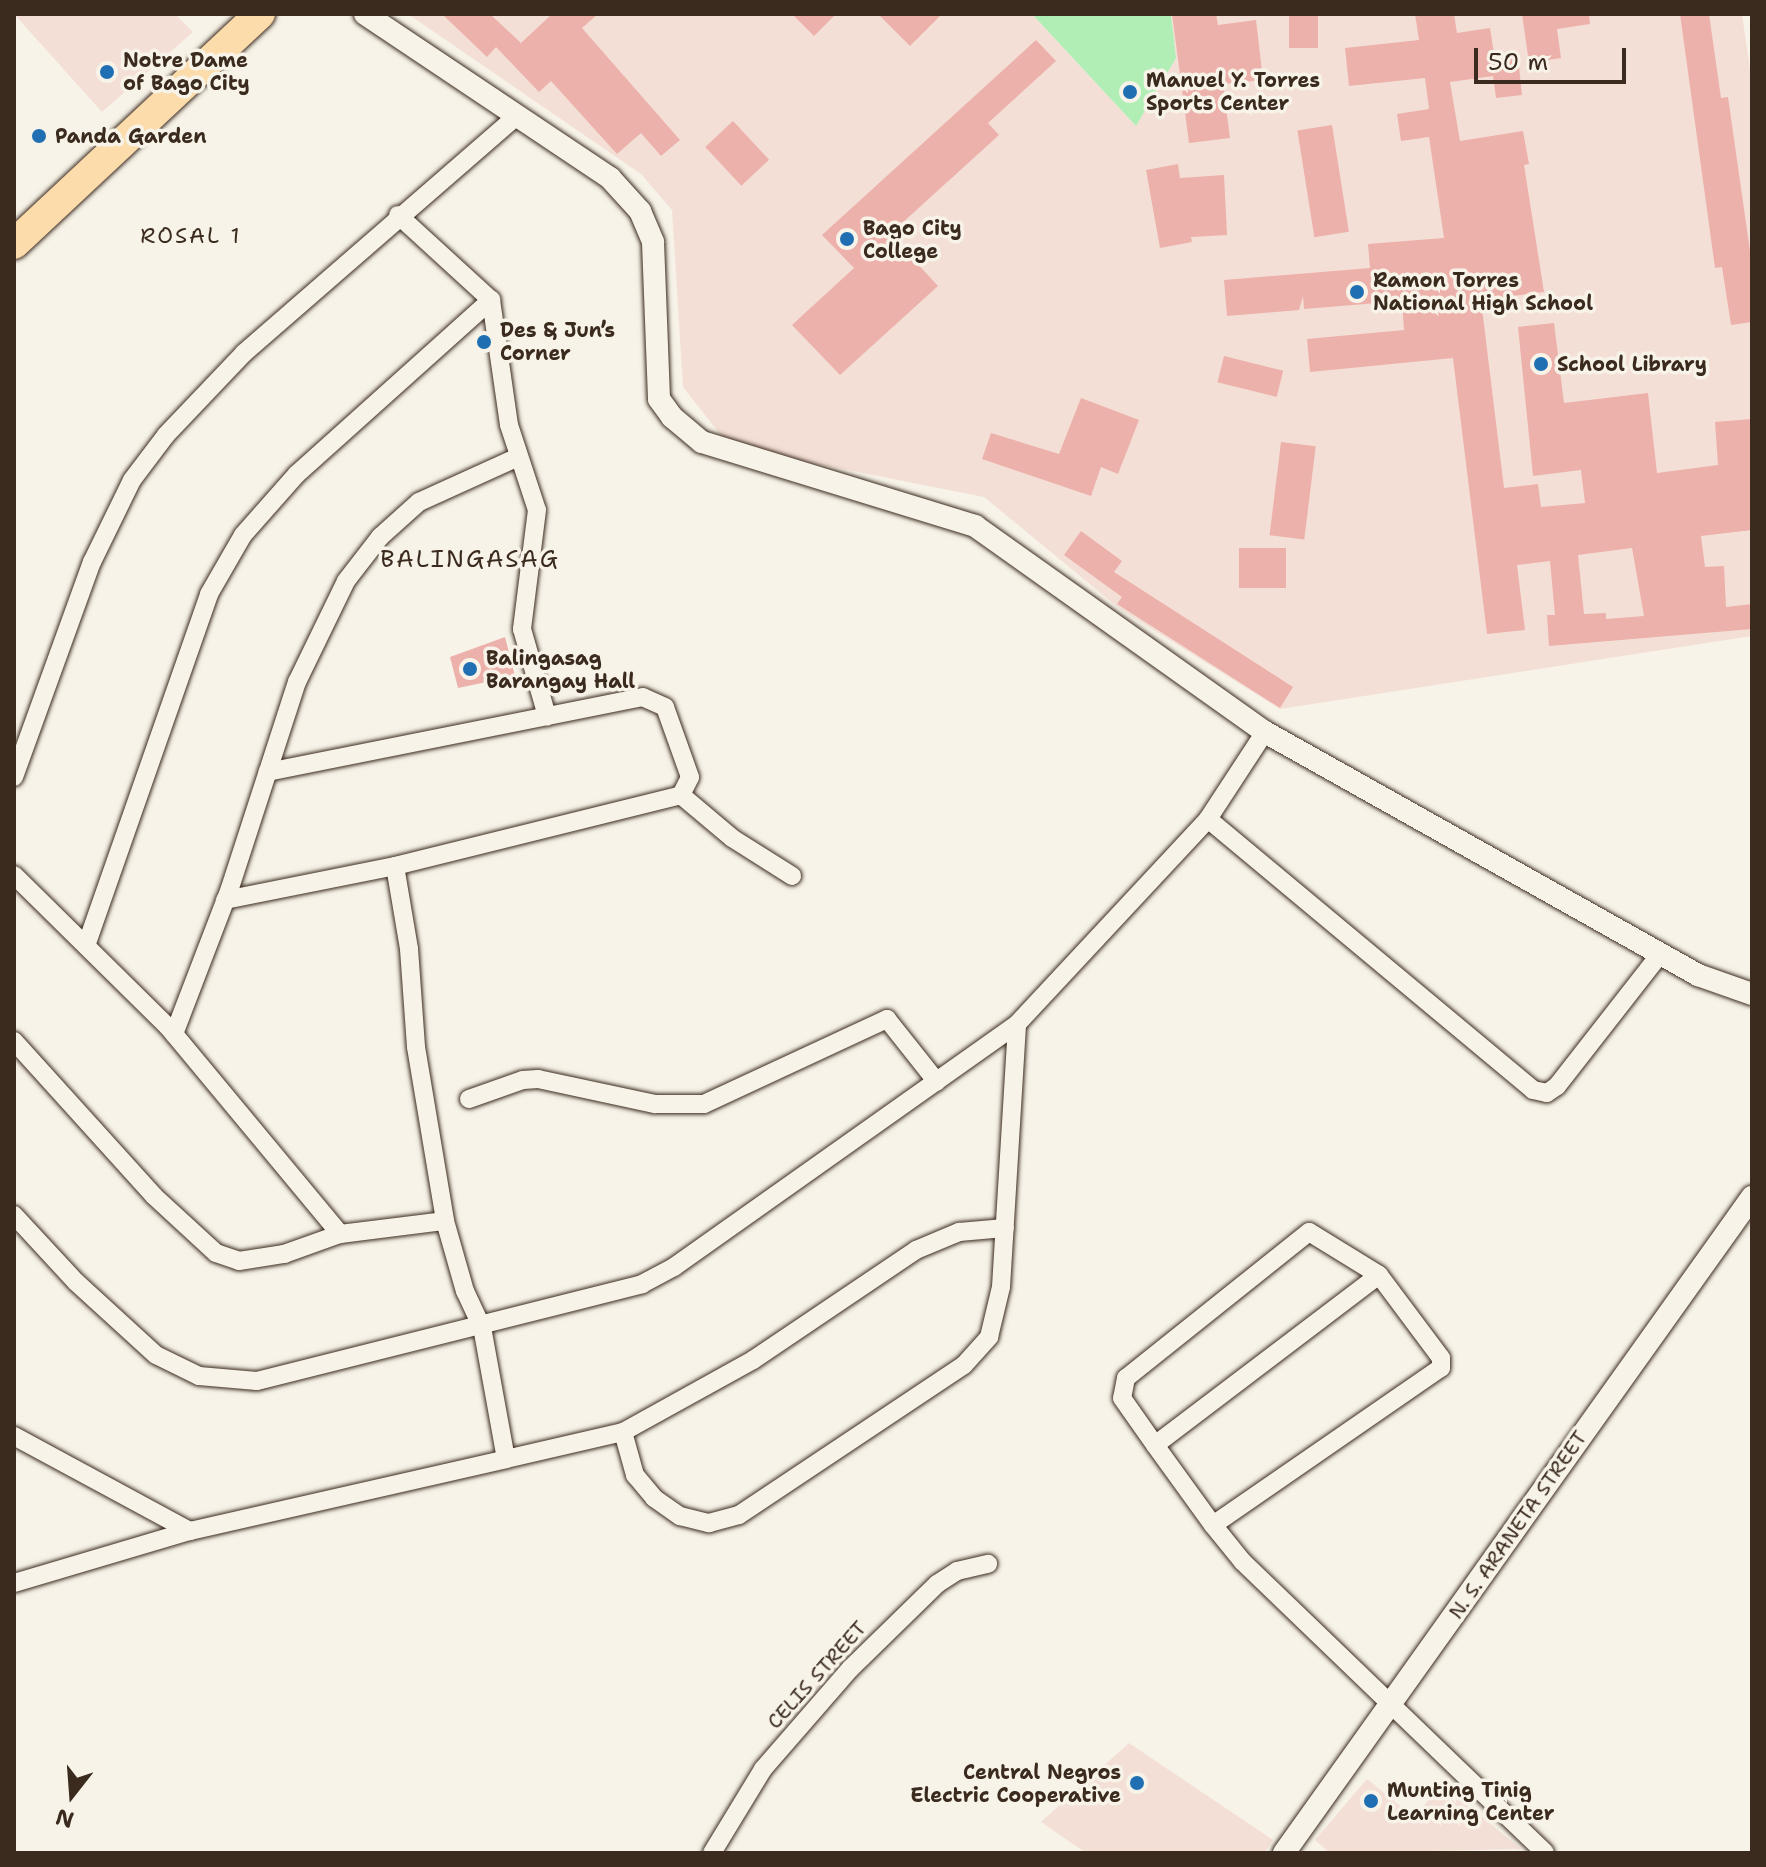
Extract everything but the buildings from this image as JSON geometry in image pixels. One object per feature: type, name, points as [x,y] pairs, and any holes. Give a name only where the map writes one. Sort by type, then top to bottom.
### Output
[{"type":"highway","points":[[14,244],[260,14]]},
{"type":"street","points":[[365,14],[610,178],[640,211],[653,242],[659,399],[672,417],[702,442],[975,526],[1265,732],[1718,984],[1752,994]]},
{"type":"street","points":[[14,777],[92,562],[132,480],[166,435],[244,353],[398,215],[518,115]]},
{"type":"street","points":[[398,215],[491,300],[518,457],[537,510],[522,629],[547,716]]},
{"type":"street","points":[[87,943],[209,594],[243,535],[297,474],[491,300]]},
{"type":"street","points":[[174,1034],[225,900],[315,637],[346,581],[380,537],[419,502],[518,457]]},
{"type":"street","points":[[225,900],[395,866],[681,795],[690,777],[665,707],[656,699],[643,697],[267,772]]},
{"type":"street","points":[[14,1215],[156,1355],[199,1376],[257,1381],[482,1327],[642,1284],[674,1267],[1017,1024],[1208,819],[1265,732]]},
{"type":"street","points":[[681,795],[732,838],[792,876]]},
{"type":"street","points":[[1208,819],[1533,1090],[1547,1093],[1557,1086],[1661,953]]},
{"type":"street","points":[[395,866],[416,1047],[445,1221],[465,1291],[482,1327],[506,1459]]},
{"type":"street","points":[[14,875],[87,943],[174,1034],[340,1234]]},
{"type":"street","points":[[469,1099],[523,1080],[538,1079],[655,1104],[704,1104],[887,1019],[937,1082]]},
{"type":"street","points":[[623,1432],[635,1475],[654,1498],[680,1516],[709,1523],[739,1515],[964,1365],[989,1337],[1001,1287],[1017,1024]]},
{"type":"street","points":[[14,1041],[154,1196],[216,1253],[239,1261],[284,1254],[340,1234],[445,1221]]},
{"type":"street","name":"N. S. ARANETA STREET","points":[[1284,1853],[1752,1197]]},
{"type":"street","points":[[14,1583],[190,1531],[623,1432],[753,1360],[916,1250],[959,1232],[1005,1228]]},
{"type":"street","points":[[14,1244],[28,1231]]},
{"type":"street","points":[[1213,1525],[1441,1368],[1441,1358],[1379,1275],[1320,1235],[1302,1236],[1126,1378],[1122,1398],[1213,1525],[1243,1562],[1545,1853]]},
{"type":"street","points":[[1155,1445],[1379,1275]]},
{"type":"street","points":[[14,1436],[190,1531]]},
{"type":"street","name":"CELIS STREET","points":[[712,1853],[763,1769],[850,1669],[937,1584],[957,1571],[988,1564]]},
{"type":"shaded area","name":"Notre Dame of Bago City","points":[[14,14],[175,14],[193,32],[102,112]]},
{"type":"shaded area","name":"Ramon Torres National High School","points":[[408,14],[1032,14],[1136,126],[1176,58],[1171,14],[1742,14],[1752,83],[1752,636],[1280,709],[1120,609],[984,497],[787,458],[723,438],[683,387],[672,210],[641,174]]},
{"type":"shaded area","name":"Central Negros Electric Cooperative","points":[[1129,1743],[1273,1840],[1264,1853],[1086,1853],[1041,1822]]},
{"type":"shaded area","name":"Munting Tinig Learning Center","points":[[1367,1779],[1414,1817],[1442,1784],[1521,1849],[1330,1853],[1315,1840]]},
{"type":"green space","name":"Manuel Y. Torres Sports Center","points":[[1032,14],[1171,14],[1176,58],[1136,126]]},
{"type":"place","name":"Notre Dame of Bago City","points":[[107,72]]},
{"type":"place","name":"Manuel Y. Torres Sports Center","points":[[1130,92]]},
{"type":"place","name":"Panda Garden","points":[[39,136]]},
{"type":"place","name":"Bago City College","points":[[847,239]]},
{"type":"place","name":"Ramon Torres National High School","points":[[1357,292]]},
{"type":"place","name":"Des & Jun’s Corner","points":[[484,342]]},
{"type":"place","name":"School Library","points":[[1541,364]]},
{"type":"place","name":"Balingasag Barangay Hall","points":[[470,669]]},
{"type":"place","name":"Central Negros Electric Cooperative","points":[[1137,1783]]},
{"type":"place","name":"Munting Tinig Learning Center","points":[[1371,1801]]},
{"type":"district","name":"ROSAL 1","points":[[191,236]]},
{"type":"district","name":"BALINGASAG","points":[[470,560]]}]
